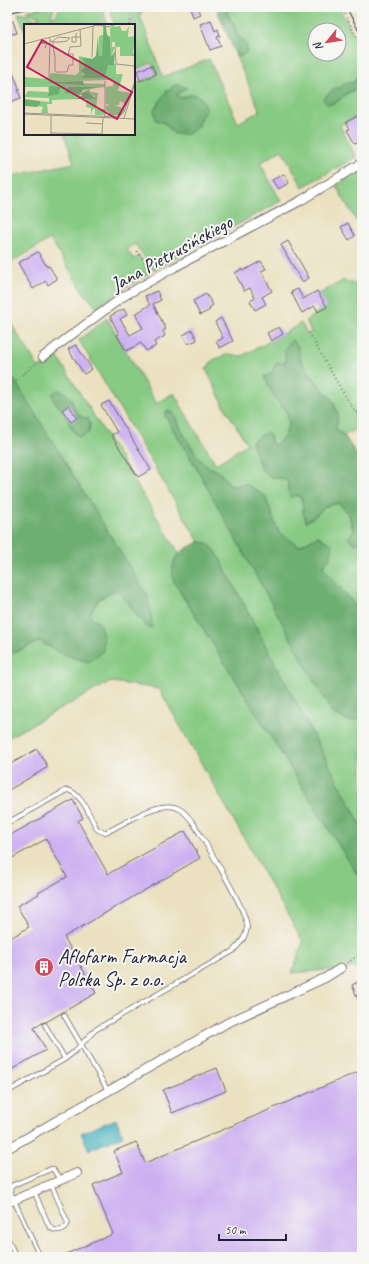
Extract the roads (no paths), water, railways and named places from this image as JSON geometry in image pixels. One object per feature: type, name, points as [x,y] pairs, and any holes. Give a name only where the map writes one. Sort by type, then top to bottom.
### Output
[{"type":"street","name":"Jana Pietrusińskiego","points":[[44,357],[107,308],[141,286],[300,201],[362,163]]},
{"type":"street","points":[[7,1149],[227,1023],[325,978],[341,968]]},
{"type":"street","points":[[10,1201],[76,1173]]},
{"type":"lane","points":[[7,823],[67,790],[72,790],[78,795],[98,830],[106,833],[154,808],[171,806],[180,809],[194,824],[237,898],[247,922],[247,929],[244,937],[232,951],[95,1030],[81,1046],[65,1059],[7,1092]]},
{"type":"lane","points":[[64,1015],[108,1091]]},
{"type":"lane","points":[[45,1025],[65,1059]]},
{"type":"lane","points":[[40,1257],[10,1201],[10,1189],[13,1185],[51,1169],[56,1172],[60,1180]]},
{"type":"lane","points":[[34,1191],[49,1226],[51,1229],[56,1231],[60,1230],[67,1226],[68,1223],[51,1184]]},
{"type":"lane","points":[[7,1237],[16,1257]]},
{"type":"water","points":[[116,1119],[123,1136],[89,1150],[81,1133]]},
{"type":"tram line","points":[[7,13],[35,7]]},
{"type":"tram line","points":[[346,7],[362,37]]},
{"type":"place","name":"Aflofarm Farmacja Polska Sp. z o.o.","points":[[44,967]]}]
